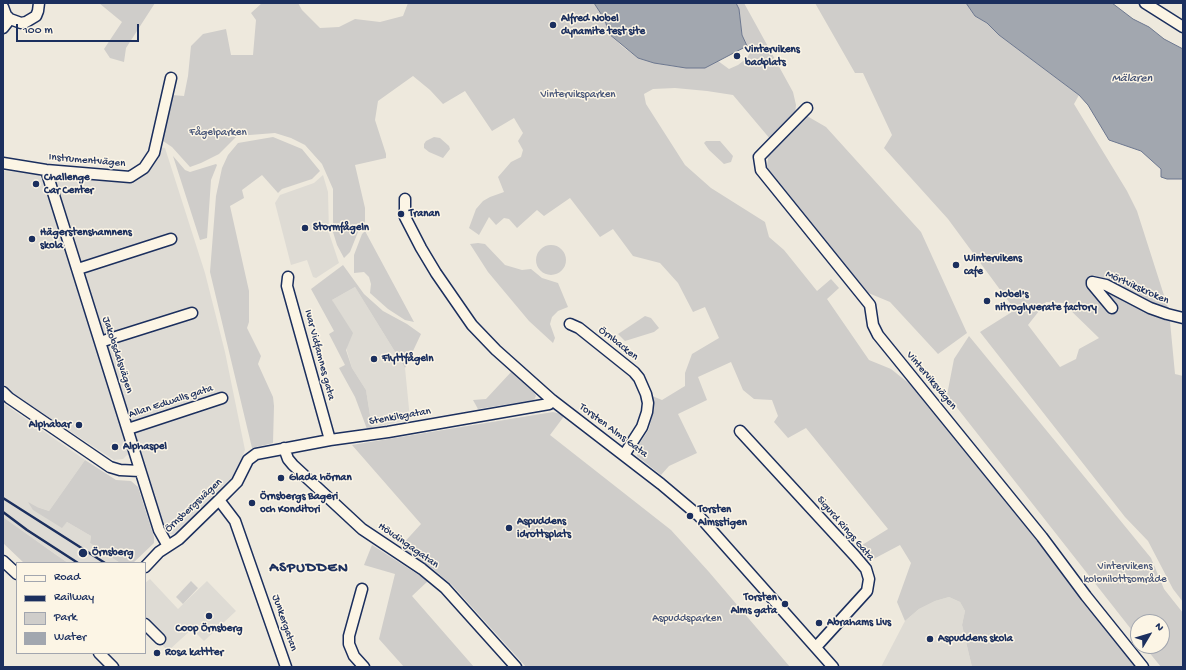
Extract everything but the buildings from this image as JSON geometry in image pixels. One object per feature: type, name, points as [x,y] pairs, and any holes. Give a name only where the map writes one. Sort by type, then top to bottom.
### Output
[{"type":"street","points":[[3,7],[6,16],[21,23],[31,20],[38,11],[39,3]]},
{"type":"street","points":[[1145,3],[1183,27]]},
{"type":"street","points":[[3,28],[10,19]]},
{"type":"street","name":"Instrumentvägen","points":[[3,163],[46,170],[130,177],[144,168],[154,152],[171,78]]},
{"type":"street","name":"Vinterviksvägen","points":[[807,108],[759,157],[761,170],[870,305],[873,326],[878,335],[1042,537],[1086,596],[1143,667]]},
{"type":"street","name":"Jakobsdalsvägen","points":[[46,170],[159,530],[168,546]]},
{"type":"street","name":"Torsten Alms Gata","points":[[405,199],[405,217],[421,248],[436,273],[472,325],[496,350],[552,400],[680,499],[699,516],[833,667]]},
{"type":"street","points":[[78,269],[172,239]]},
{"type":"street","name":"Ivar Vidfamnes gata","points":[[288,277],[287,286],[330,440]]},
{"type":"street","name":"Mörtvikskroken","points":[[1112,308],[1092,284],[1092,282],[1106,285],[1150,308],[1183,318]]},
{"type":"street","points":[[100,342],[192,313]]},
{"type":"street","name":"Örnbacken","points":[[570,324],[579,328],[634,372],[639,378],[646,394],[648,403],[647,412],[642,427],[624,455]]},
{"type":"street","points":[[3,392],[9,398],[110,467],[120,470],[140,471]]},
{"type":"street","name":"Allan Edwalls gata","points":[[128,429],[222,398]]},
{"type":"street","name":"Stenkilsgatan","points":[[252,457],[256,454],[284,448],[388,432],[549,404],[552,400]]},
{"type":"street","name":"Sigurd Rings Gata","points":[[740,431],[866,569],[869,579],[867,591],[816,647]]},
{"type":"street","name":"Hövdingagatan","points":[[284,448],[288,459],[293,465],[362,529],[422,569],[445,588],[516,667]]},
{"type":"street","name":"Örnsbergsvägen","points":[[146,566],[168,546],[179,539],[237,482],[248,460],[252,457]]},
{"type":"street","name":"Junkergatan","points":[[219,500],[236,521],[286,667]]},
{"type":"street","points":[[3,561],[16,573]]},
{"type":"street","points":[[362,589],[349,636],[349,644],[354,656],[364,667]]},
{"type":"street","points":[[146,625],[160,639]]},
{"type":"street","points":[[100,654],[113,667]]},
{"type":"shaded area","points":[[161,147],[165,148],[205,273],[225,352],[245,450],[234,479],[176,534],[169,534],[164,530],[54,175],[129,180],[149,170],[157,159]]},
{"type":"shaded area","points":[[3,171],[37,173],[43,181],[129,453],[123,459],[114,460],[13,394],[3,383]]},
{"type":"shaded area","name":"Stormfågeln","points":[[323,175],[328,192],[329,233],[339,263],[316,278],[313,277],[307,260],[291,265],[275,203],[280,195],[314,183]]},
{"type":"shaded area","name":"Flyttfågeln","points":[[355,287],[405,368],[410,419],[372,428],[366,390],[352,368],[332,300]]},
{"type":"shaded area","points":[[3,403],[85,460],[49,511],[37,507],[62,527],[67,522],[91,536],[90,543],[118,562],[67,562],[3,517]]},
{"type":"shaded area","points":[[150,579],[178,609],[207,581],[236,611],[204,641],[192,629],[168,651],[146,628],[146,582]]},
{"type":"shaded area","name":"Aspuddens skola","points":[[949,597],[960,602],[965,611],[962,625],[972,667],[881,667],[905,621],[919,609],[935,601]]},
{"type":"green space","points":[[99,3],[155,3],[126,48],[124,62],[110,58],[104,49],[122,22]]},
{"type":"green space","name":"Vinterviksparken","points":[[262,3],[298,3],[302,10],[320,28],[339,27],[355,19],[380,22],[403,16],[408,3],[594,3],[605,20],[609,34],[638,58],[670,66],[705,68],[718,61],[729,69],[738,65],[747,58],[750,53],[742,35],[739,9],[736,3],[744,3],[793,92],[796,105],[795,114],[771,140],[733,95],[675,88],[653,89],[644,94],[646,104],[685,165],[711,188],[765,222],[769,237],[784,250],[817,291],[831,279],[839,288],[827,299],[869,360],[891,369],[911,385],[949,428],[1135,667],[972,667],[962,625],[965,611],[960,602],[949,597],[935,601],[919,609],[905,621],[897,602],[911,563],[900,545],[866,563],[854,550],[888,529],[806,428],[788,438],[774,422],[778,416],[772,400],[754,399],[743,390],[731,362],[698,377],[707,400],[678,414],[697,453],[669,466],[661,475],[637,456],[638,446],[649,429],[653,413],[652,396],[662,400],[685,386],[685,373],[692,354],[719,338],[705,307],[693,312],[678,283],[660,263],[633,256],[613,229],[600,237],[570,198],[544,216],[537,210],[517,228],[509,219],[504,218],[496,225],[489,217],[479,235],[469,228],[476,209],[483,201],[504,192],[498,177],[511,162],[521,157],[523,150],[518,141],[523,133],[514,118],[492,131],[465,91],[443,104],[430,90],[413,76],[378,101],[375,120],[386,158],[355,165],[365,208],[365,223],[358,232],[350,252],[344,258],[337,245],[333,232],[333,189],[322,164],[305,145],[291,138],[275,133],[237,136],[219,154],[190,167],[172,147],[163,141],[172,95],[184,96],[191,46],[203,34],[226,29],[231,55],[253,55],[256,20],[251,13]]},
{"type":"green space","points":[[815,3],[966,3],[975,16],[987,23],[999,35],[1079,95],[1074,104],[1127,191],[1137,211],[1169,311],[1175,374],[1183,376],[1183,602],[1173,589],[1148,541],[1125,517],[980,332],[1015,310],[948,219],[884,148],[892,135],[863,73],[855,73]],"holes":[[[1046,302],[1063,303],[1099,338],[1079,349],[1076,359],[1060,367],[1028,325]]]},
{"type":"green space","points":[[807,116],[826,127],[921,232],[967,333],[938,354],[890,302],[866,292],[770,177],[767,166],[769,152]]},
{"type":"green space","points":[[273,137],[302,149],[320,171],[312,179],[282,189],[278,193],[262,175],[242,190],[244,198],[230,206],[249,291],[249,322],[247,328],[261,356],[258,364],[273,397],[274,406],[273,443],[252,448],[210,272],[216,196],[222,168],[228,155],[238,143]]},
{"type":"green space","points":[[434,137],[440,138],[449,146],[450,149],[443,158],[429,152],[424,148],[426,141]]},
{"type":"green space","points":[[706,141],[720,141],[733,156],[731,162],[724,164],[709,150],[704,143]]},
{"type":"green space","points":[[173,156],[185,170],[190,172],[216,164],[217,165],[211,180],[207,238],[200,240]]},
{"type":"green space","points":[[365,231],[414,322],[405,320],[388,309],[370,293],[371,284],[369,277],[364,272],[354,273],[354,255],[362,234]]},
{"type":"green space","points":[[470,244],[485,244],[505,265],[522,270],[531,269],[542,278],[558,283],[568,307],[558,311],[552,317],[550,324],[555,338],[553,343],[529,321],[488,272]]},
{"type":"green space","points":[[551,245],[562,249],[566,260],[562,271],[551,275],[540,271],[536,260],[540,249]]},
{"type":"green space","points":[[343,265],[364,294],[383,311],[407,324],[421,334],[405,368],[355,287],[332,300],[353,333],[346,350],[352,368],[366,390],[372,428],[367,429],[355,397],[339,368],[345,365],[329,334],[334,331],[311,289]]},
{"type":"green space","points":[[645,316],[651,318],[659,328],[654,332],[625,341],[618,334]]},
{"type":"green space","name":"Vintervikens kolonilottsområde","points":[[969,336],[1151,558],[1164,589],[1183,613],[1183,667],[1161,667],[1150,654],[1170,654],[1170,614],[1130,614],[1130,628],[947,395],[954,359]]},
{"type":"green space","points":[[512,371],[532,389],[536,396],[534,400],[478,409],[473,400],[486,399]]},
{"type":"green space","name":"Aspuddsparken","points":[[553,412],[565,415],[550,435],[671,530],[790,667],[526,667],[452,585],[433,569],[400,547],[421,524],[352,445]]},
{"type":"green space","points":[[85,460],[116,480],[131,481],[138,487],[154,537],[154,543],[134,562],[118,562],[90,543],[91,536],[67,522],[62,528],[33,510],[28,502],[49,511]]},
{"type":"green space","points":[[3,517],[67,562],[23,562],[3,543]]},
{"type":"green space","points":[[372,545],[428,581],[412,596],[474,667],[404,667],[379,639],[395,574],[364,565]]},
{"type":"green space","points":[[191,581],[198,588],[183,604],[176,597]]},
{"type":"water","points":[[594,3],[736,3],[739,9],[742,35],[747,46],[705,68],[686,68],[654,63],[638,58],[609,34],[605,20]]},
{"type":"water","name":"Mälaren","points":[[966,3],[1112,3],[1133,19],[1149,27],[1164,39],[1183,49],[1183,179],[1167,179],[1161,177],[1161,169],[1141,151],[1109,140],[1088,105],[1079,95],[999,35],[987,23],[975,16]]},
{"type":"railway","points":[[3,498],[103,562]]},
{"type":"railway","points":[[3,512],[27,530],[76,562]]},
{"type":"place","name":"Alfred Nobel dynamite test site","points":[[553,25]]},
{"type":"place","name":"Vintervikens badplats","points":[[737,56]]},
{"type":"place","name":"Challenge Car Center","points":[[36,184]]},
{"type":"place","name":"Tranan","points":[[401,214]]},
{"type":"place","name":"Stormfågeln","points":[[305,228]]},
{"type":"place","name":"Hägerstenshamnens skola","points":[[32,239]]},
{"type":"place","name":"Wintervikens cafe","points":[[956,265]]},
{"type":"place","name":"Nobel's nitroglyverate factory","points":[[987,301]]},
{"type":"place","name":"Flyttfågeln","points":[[374,359]]},
{"type":"place","name":"Alphabar","points":[[79,425]]},
{"type":"place","name":"Alphaspel","points":[[115,447]]},
{"type":"place","name":"Glada hörnan","points":[[281,478]]},
{"type":"place","name":"Örnsbergs Bageri och Konditori","points":[[252,503]]},
{"type":"place","name":"Torsten Almsstigen","points":[[690,516]]},
{"type":"place","name":"Aspuddens idrottsplats","points":[[509,528]]},
{"type":"place","name":"Örnsberg","points":[[83,553]]},
{"type":"place","name":"Torsten Alms gata","points":[[785,604]]},
{"type":"place","name":"Coop Örnsberg","points":[[209,616]]},
{"type":"place","name":"Abrahams Livs","points":[[819,623]]},
{"type":"place","name":"Aspuddens skola","points":[[930,639]]},
{"type":"place","name":"Rosa kattter","points":[[157,653]]},
{"type":"district","name":"ASPUDDEN","points":[[309,569]]},
{"type":"park label","name":"Fågelparken","points":[[218,133]]}]
